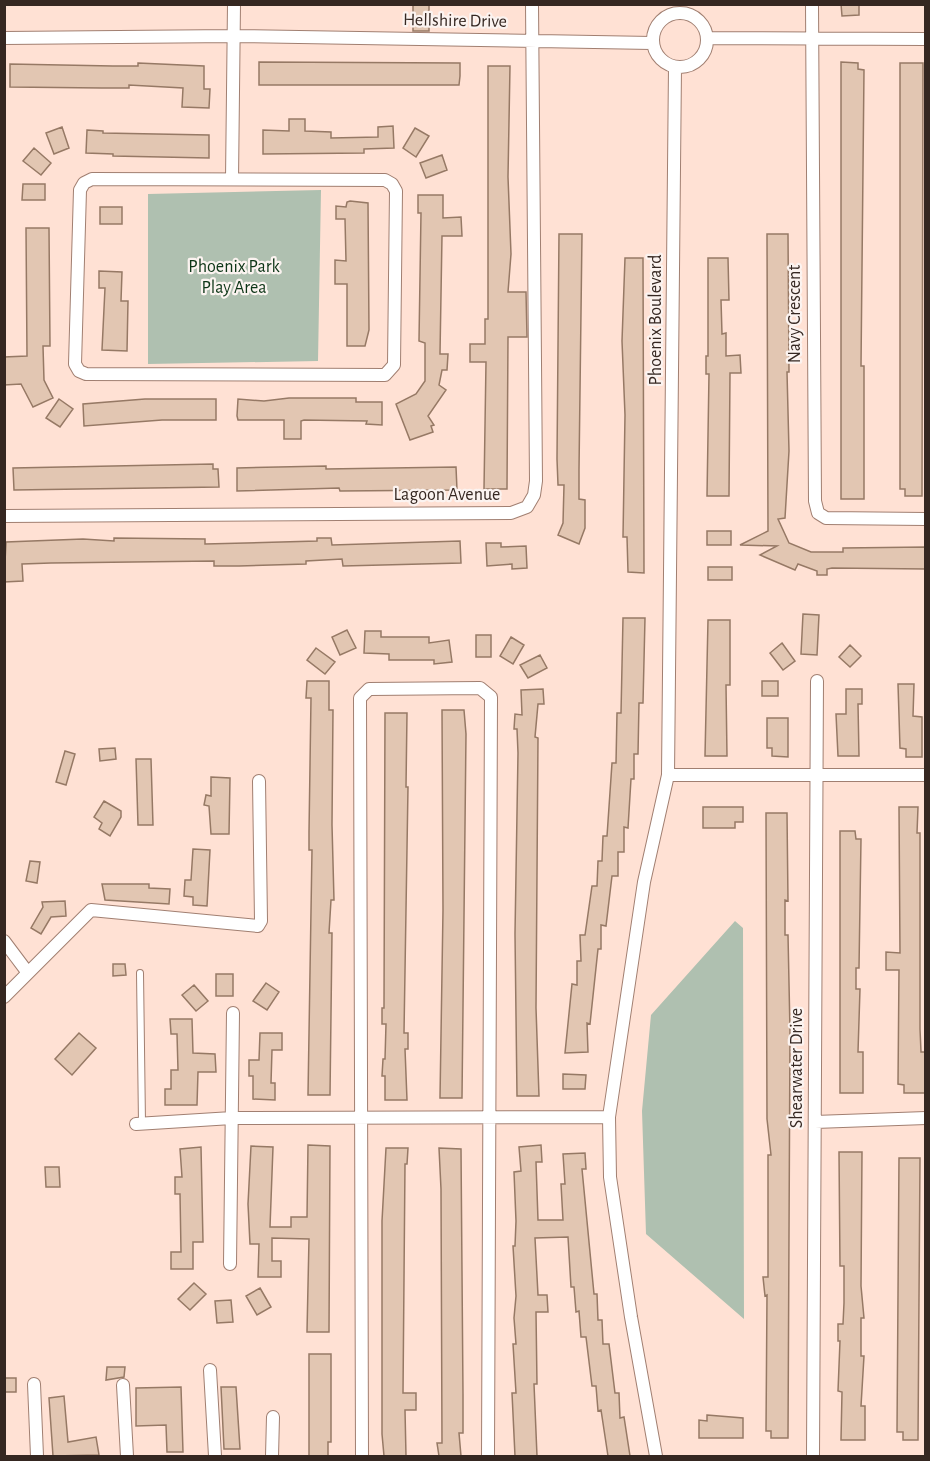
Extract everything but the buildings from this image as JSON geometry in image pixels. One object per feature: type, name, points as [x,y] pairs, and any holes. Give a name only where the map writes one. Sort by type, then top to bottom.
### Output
[{"type":"street","points":[[232,179],[234,4]]},
{"type":"street","points":[[531,40],[532,4]]},
{"type":"street","name":"Navy Crescent","points":[[812,4],[815,501],[818,513],[826,518],[926,519]]},
{"type":"street","points":[[678,9],[694,17],[705,30],[707,38],[704,54],[698,61],[683,68],[675,68],[660,59],[652,43],[656,26],[662,19],[678,9]]},
{"type":"street","name":"Hellshire Drive","points":[[4,38],[234,36],[652,43]]},
{"type":"street","points":[[707,38],[926,39]]},
{"type":"street","name":"Lagoon Avenue","points":[[4,516],[511,513],[527,507],[534,495],[536,481],[531,40]]},
{"type":"street","name":"Phoenix Boulevard","points":[[656,1456],[631,1317],[610,1177],[609,1117],[644,882],[668,775],[672,573],[675,68]]},
{"type":"street","points":[[92,179],[232,179],[385,180],[392,184],[396,191],[394,365],[390,372],[385,375],[86,374],[79,371],[75,364],[80,190],[84,183],[92,179]]},
{"type":"street","name":"Shearwater Drive","points":[[813,1456],[817,681]]},
{"type":"street","points":[[362,1456],[360,698],[369,689],[480,688],[491,697],[488,1456]]},
{"type":"street","points":[[668,775],[926,775]]},
{"type":"street","points":[[4,997],[91,910],[258,926],[261,921],[259,781]]},
{"type":"street","points":[[4,942],[28,973]]},
{"type":"street","points":[[230,1264],[233,1013]]},
{"type":"street","points":[[139,1124],[232,1118],[609,1117]]},
{"type":"street","points":[[814,1122],[926,1118]]},
{"type":"street","points":[[210,1370],[215,1456]]},
{"type":"street","points":[[34,1384],[37,1456]]},
{"type":"street","points":[[123,1385],[127,1456]]},
{"type":"street","points":[[272,1456],[273,1417]]},
{"type":"lane","points":[[139,1124],[140,973]]},
{"type":"green space","name":"Phoenix Park Play Area","points":[[321,190],[318,361],[148,364],[148,194]]},
{"type":"green space","points":[[735,921],[743,928],[744,1319],[646,1234],[642,1111],[651,1015]]}]
